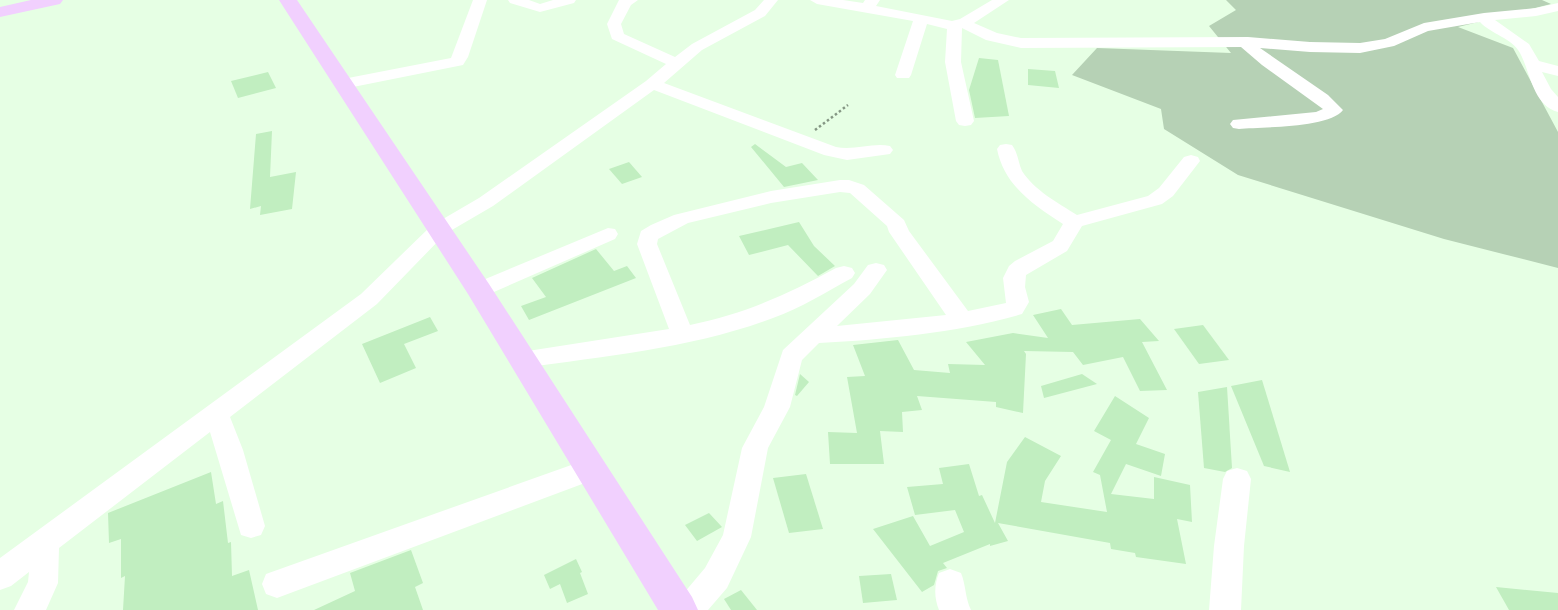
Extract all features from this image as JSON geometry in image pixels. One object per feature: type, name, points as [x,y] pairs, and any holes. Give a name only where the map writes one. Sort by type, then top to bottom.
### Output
[{"type":"main road","points":[[0,12],[54,0]]},
{"type":"main road","points":[[288,0],[479,290],[680,610]]},
{"type":"street","points":[[343,84],[456,62],[460,58],[480,0]]},
{"type":"street","points":[[515,0],[540,8],[569,0]]},
{"type":"street","points":[[631,0],[625,2],[614,24],[617,36],[676,63]]},
{"type":"street","points":[[0,576],[370,300],[438,230],[486,202],[652,84],[676,63],[708,40],[760,13],[771,0]]},
{"type":"street","points":[[817,0],[870,4],[921,18],[958,24],[1002,41],[1021,43],[1246,42],[1310,47],[1360,48],[1389,43],[1424,27],[1484,17],[1536,12],[1558,7]]},
{"type":"street","points":[[965,121],[953,62],[954,27],[1002,0]]},
{"type":"street","points":[[1484,17],[1488,22],[1524,47],[1533,64],[1540,86],[1558,107]]},
{"type":"street","points":[[903,75],[921,18]]},
{"type":"street","points":[[1239,124],[1319,117],[1334,110],[1322,99],[1268,62],[1246,42]]},
{"type":"street","points":[[1533,64],[1558,71]]},
{"type":"street","points":[[652,84],[830,151],[847,155],[884,150]]},
{"type":"street","points":[[1006,150],[1007,162],[1020,182],[1074,222]]},
{"type":"street","points":[[814,335],[862,333],[962,320],[1014,309],[1018,302],[1013,286],[1015,274],[1026,262],[1043,256],[1061,246],[1074,222],[1155,200],[1166,192],[1191,161]]},
{"type":"street","points":[[683,335],[647,244],[648,236],[658,229],[681,219],[771,197],[840,186],[850,186],[857,189],[897,224],[899,232],[962,320]]},
{"type":"street","points":[[479,290],[608,234]]},
{"type":"street","points":[[689,610],[716,578],[737,537],[755,448],[777,407],[790,356],[862,289],[876,270]]},
{"type":"street","points":[[523,359],[683,335],[755,316],[787,303],[844,273]]},
{"type":"street","points":[[216,414],[230,450],[251,526]]},
{"type":"street","points":[[277,584],[591,469]]},
{"type":"street","points":[[1225,610],[1229,546],[1238,480]]},
{"type":"street","points":[[30,610],[43,583],[45,541]]},
{"type":"path","points":[[802,139],[848,105]]},
{"type":"green space","points":[[1226,0],[1542,0],[1551,4],[1458,27],[1513,48],[1558,132],[1558,268],[1444,239],[1238,175],[1164,129],[1161,109],[1072,75],[1097,48],[1231,53],[1209,26],[1236,10]]},
{"type":"building","points":[[979,58],[998,60],[1009,116],[975,118],[969,90]]},
{"type":"building","points":[[1028,69],[1055,71],[1059,88],[1028,85]]},
{"type":"building","points":[[268,72],[276,88],[238,98],[231,81]]},
{"type":"building","points":[[272,131],[270,177],[296,172],[292,209],[260,215],[261,206],[250,209],[256,134]]},
{"type":"building","points":[[755,144],[786,167],[802,163],[818,180],[784,187],[751,147]]},
{"type":"building","points":[[629,162],[642,177],[622,184],[609,169]]},
{"type":"building","points":[[799,222],[814,246],[835,266],[818,276],[788,245],[749,255],[739,236]]},
{"type":"building","points":[[596,249],[614,271],[627,266],[636,278],[529,320],[521,306],[546,297],[532,278]]},
{"type":"building","points":[[1061,309],[1072,325],[1140,319],[1159,341],[1142,342],[1167,390],[1140,391],[1123,357],[1083,365],[1073,352],[1024,351],[1026,354],[1023,413],[996,407],[996,402],[917,396],[922,410],[902,412],[903,432],[880,431],[884,464],[830,464],[828,432],[857,433],[847,377],[865,376],[853,345],[898,340],[914,370],[950,373],[948,364],[985,365],[966,342],[1013,333],[1048,338],[1033,315]]},
{"type":"building","points":[[430,317],[438,331],[404,344],[416,368],[380,383],[362,344]]},
{"type":"building","points":[[1203,325],[1229,360],[1199,364],[1174,329]]},
{"type":"building","points":[[800,374],[809,382],[797,396],[795,395]]},
{"type":"building","points":[[1082,374],[1097,384],[1044,398],[1041,386]]},
{"type":"building","points":[[1262,380],[1290,472],[1264,466],[1231,386]]},
{"type":"building","points":[[1227,387],[1232,468],[1225,472],[1204,468],[1198,392]]},
{"type":"building","points":[[1115,396],[1149,418],[1136,444],[1165,454],[1161,476],[1126,464],[1111,494],[1154,499],[1154,477],[1190,485],[1192,522],[1177,519],[1186,564],[1136,557],[1135,553],[1111,549],[1110,543],[998,523],[1008,541],[990,546],[990,544],[943,563],[947,568],[938,571],[934,585],[922,592],[873,529],[913,516],[930,546],[964,532],[955,510],[915,515],[907,487],[943,484],[939,468],[969,464],[979,496],[982,495],[995,523],[1007,462],[1025,437],[1061,456],[1045,481],[1041,502],[1107,512],[1100,475],[1093,472],[1111,440],[1094,431]]},
{"type":"building","points":[[211,472],[216,504],[223,501],[228,543],[231,542],[232,576],[249,570],[258,610],[123,610],[125,576],[121,578],[121,539],[109,543],[108,513]]},
{"type":"building","points":[[806,474],[823,529],[789,533],[773,478]]},
{"type":"building","points":[[709,513],[722,527],[697,541],[685,525]]},
{"type":"building","points":[[411,550],[423,583],[415,587],[423,610],[314,610],[355,591],[350,573]]},
{"type":"building","points":[[576,559],[588,594],[567,603],[560,584],[550,589],[544,575]]},
{"type":"building","points":[[891,574],[897,600],[863,603],[859,576]]},
{"type":"building","points":[[1496,587],[1558,593],[1558,610],[1509,610]]},
{"type":"building","points":[[741,590],[757,610],[731,610],[724,599]]}]
